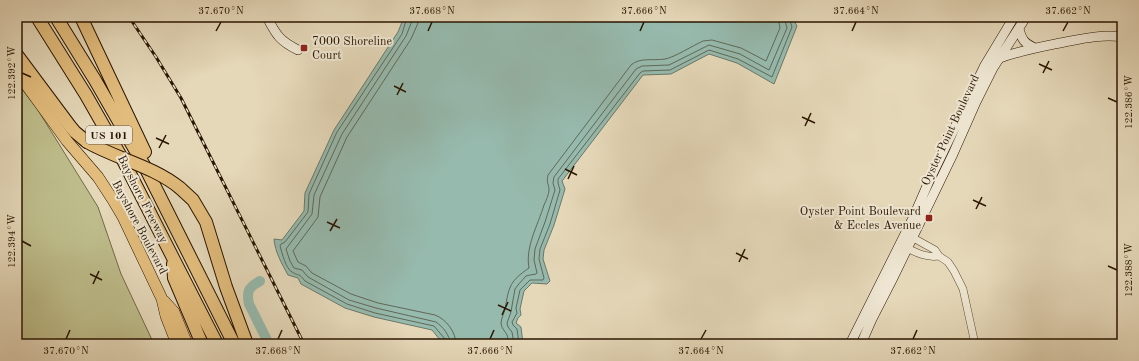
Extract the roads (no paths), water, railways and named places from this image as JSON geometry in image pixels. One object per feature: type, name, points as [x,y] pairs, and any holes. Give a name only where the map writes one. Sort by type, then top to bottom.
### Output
[{"type":"highway","name":"Bayshore Freeway","points":[[37,17],[73,74],[135,182],[217,344]]},
{"type":"highway","name":"Bayshore Freeway","points":[[56,17],[121,124],[156,189],[234,344]]},
{"type":"highway","points":[[81,17],[143,146],[156,189]]},
{"type":"highway","points":[[17,55],[70,126],[87,142],[158,173],[180,188],[193,200],[206,222],[230,298],[247,344]]},
{"type":"highway","points":[[173,257],[174,278],[202,344]]},
{"type":"main road","name":"Bayshore Boulevard","points":[[17,62],[72,137],[123,217],[162,299],[166,316],[177,344]]},
{"type":"main road","name":"Bayshore Boulevard","points":[[17,72],[70,145],[91,169]]},
{"type":"main road","name":"Bayshore Boulevard","points":[[162,299],[174,312],[187,344]]},
{"type":"street","points":[[267,17],[275,33],[286,43],[298,50]]},
{"type":"street","name":"Oyster Point Boulevard","points":[[909,236],[930,179],[990,56],[1014,17]]},
{"type":"street","name":"Oyster Point Boulevard","points":[[850,344],[964,132],[976,102],[993,68],[1026,17]]},
{"type":"street","points":[[1019,29],[1023,41],[1035,48]]},
{"type":"street","points":[[990,56],[1000,58],[1012,53],[1092,37],[1105,36],[1122,38]]},
{"type":"street","points":[[909,236],[935,250],[939,256],[948,262],[963,289],[975,344]]},
{"type":"street","points":[[904,246],[923,255],[931,257],[939,256]]},
{"type":"street","name":"Oyster Point Boulevard","points":[[861,344],[892,280],[904,246]]},
{"type":"water","points":[[404,17],[792,17],[797,26],[774,84],[737,63],[709,54],[671,74],[643,75],[562,181],[565,189],[554,225],[544,250],[543,259],[550,281],[547,284],[532,283],[524,291],[520,309],[521,315],[516,323],[521,327],[523,344],[441,344],[441,341],[432,330],[374,317],[345,308],[301,284],[298,278],[288,275],[277,253],[274,239],[282,240],[304,211],[305,193],[334,130],[398,32]]},
{"type":"waterway","points":[[260,281],[253,285],[249,290],[248,300],[269,344]]},
{"type":"railway","points":[[129,17],[181,98],[304,344]]},
{"type":"place","name":"7000 Shoreline Court","points":[[304,48]]},
{"type":"place","name":"Oyster Point Boulevard & Eccles Avenue","points":[[929,218]]}]
